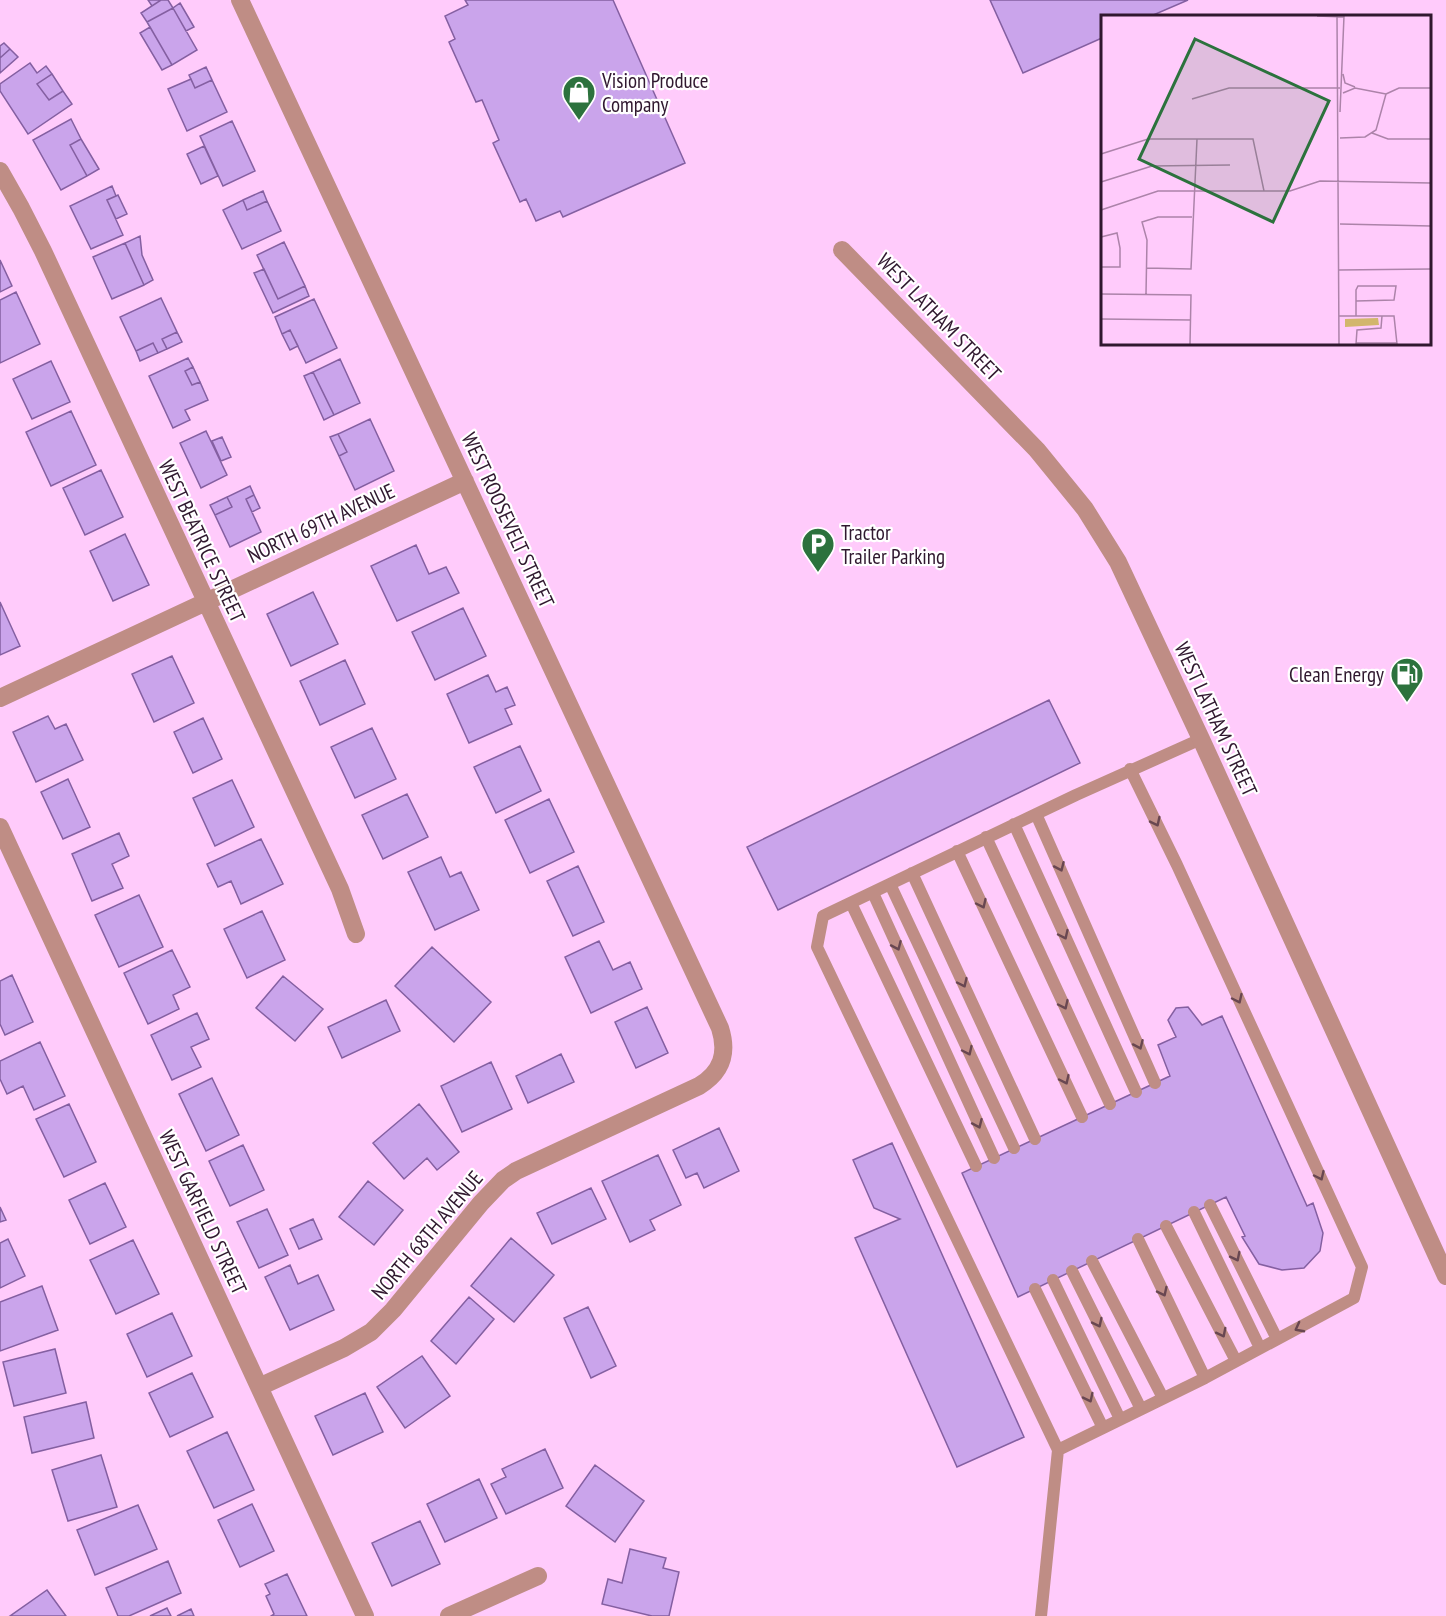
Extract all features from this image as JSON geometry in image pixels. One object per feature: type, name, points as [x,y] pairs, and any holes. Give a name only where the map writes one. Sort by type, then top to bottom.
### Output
[{"type":"street","name":"WEST ROOSEVELT STREET","points":[[240,0],[720,1028],[724,1050],[721,1061]]},
{"type":"street","name":"WEST BEATRICE STREET","points":[[0,171],[43,251],[340,889],[356,934]]},
{"type":"street","name":"WEST LATHAM STREET","points":[[842,250],[1037,450],[1085,509],[1118,562],[1446,1276]]},
{"type":"street","name":"NORTH 69TH AVENUE","points":[[0,698],[465,481]]},
{"type":"street","name":"WEST GARFIELD STREET","points":[[0,827],[364,1616]]},
{"type":"street","name":"NORTH 68TH AVENUE","points":[[259,1387],[344,1348],[371,1332],[393,1310],[481,1203],[503,1180],[530,1164],[699,1086],[716,1071],[721,1061]]},
{"type":"street","points":[[449,1616],[538,1576]]},
{"type":"lane","points":[[1041,1616],[1058,1450],[817,947],[823,916],[986,837],[1201,739]]},
{"type":"lane","points":[[1058,1450],[1204,1378],[1354,1298],[1362,1267],[1177,865],[1130,770]]},
{"type":"lane","points":[[1036,814],[1155,1083]]},
{"type":"lane","points":[[1014,824],[1136,1092]]},
{"type":"lane","points":[[986,837],[1110,1104]]},
{"type":"lane","points":[[957,851],[1082,1117]]},
{"type":"lane","points":[[912,873],[1035,1139]]},
{"type":"lane","points":[[890,884],[1014,1148]]},
{"type":"lane","points":[[873,893],[994,1158]]},
{"type":"lane","points":[[851,903],[976,1166]]},
{"type":"lane","points":[[1210,1205],[1277,1339]]},
{"type":"lane","points":[[1194,1212],[1260,1348]]},
{"type":"lane","points":[[1166,1226],[1236,1361]]},
{"type":"lane","points":[[1138,1239],[1204,1378]]},
{"type":"lane","points":[[1092,1261],[1163,1398]]},
{"type":"lane","points":[[1072,1270],[1141,1409]]},
{"type":"lane","points":[[1053,1280],[1120,1419]]},
{"type":"lane","points":[[1035,1289],[1103,1428]]},
{"type":"building","points":[[148,0],[161,0],[152,6]]},
{"type":"building","points":[[161,0],[168,0],[173,8],[147,22],[141,13]]},
{"type":"building","name":"Vision Produce Company","points":[[465,0],[613,0],[685,163],[563,217],[560,211],[536,221],[526,199],[520,202],[493,143],[499,140],[482,100],[476,102],[449,42],[455,39],[445,16],[468,5]]},
{"type":"building","points":[[990,0],[1188,0],[1153,15],[1101,15],[1101,38],[1023,73]]},
{"type":"building","points":[[180,3],[194,27],[186,31],[173,8]]},
{"type":"building","points":[[173,8],[197,50],[172,65],[147,22]]},
{"type":"building","points":[[150,27],[172,65],[162,70],[140,33]]},
{"type":"building","points":[[4,43],[10,49],[0,58],[0,46]]},
{"type":"building","points":[[10,49],[18,57],[0,73],[0,58]]},
{"type":"building","points":[[30,63],[37,73],[46,66],[52,74],[37,84],[49,100],[63,91],[72,104],[28,134],[0,91],[0,84]]},
{"type":"building","points":[[206,67],[212,80],[195,88],[189,75]]},
{"type":"building","points":[[52,74],[63,91],[49,100],[37,84]]},
{"type":"building","points":[[191,79],[195,88],[212,80],[227,112],[187,131],[168,89]]},
{"type":"building","points":[[71,119],[81,139],[70,145],[87,176],[61,190],[33,140]]},
{"type":"building","points":[[232,121],[255,171],[223,186],[200,136]]},
{"type":"building","points":[[81,139],[99,169],[87,176],[70,145]]},
{"type":"building","points":[[204,146],[218,176],[201,184],[187,154]]},
{"type":"building","points":[[112,186],[116,196],[107,200],[123,235],[91,249],[70,206]]},
{"type":"building","points":[[263,191],[267,201],[247,210],[243,200]]},
{"type":"building","points":[[118,195],[127,214],[116,219],[107,200]]},
{"type":"building","points":[[243,200],[247,210],[267,201],[281,231],[242,249],[223,210]]},
{"type":"building","points":[[140,236],[142,255],[153,280],[144,285],[125,243]]},
{"type":"building","points":[[284,242],[305,286],[278,299],[257,255]]},
{"type":"building","points":[[125,243],[144,285],[112,299],[93,257]]},
{"type":"building","points":[[0,260],[12,286],[0,292]]},
{"type":"building","points":[[264,269],[278,299],[305,286],[309,296],[273,313],[254,273]]},
{"type":"building","points":[[16,292],[40,344],[0,363],[0,300]]},
{"type":"building","points":[[161,298],[177,332],[162,339],[167,349],[158,353],[153,343],[136,351],[120,317]]},
{"type":"building","points":[[314,299],[337,348],[306,363],[290,330],[282,334],[275,317]]},
{"type":"building","points":[[290,330],[298,346],[290,350],[282,334]]},
{"type":"building","points":[[177,332],[182,342],[167,349],[162,339]]},
{"type":"building","points":[[153,343],[158,353],[140,361],[136,351]]},
{"type":"building","points":[[188,358],[193,367],[185,371],[192,385],[200,382],[208,400],[185,410],[190,420],[173,428],[149,376]]},
{"type":"building","points":[[340,359],[360,403],[334,415],[313,372]]},
{"type":"building","points":[[51,361],[70,402],[32,419],[13,379]]},
{"type":"building","points":[[193,367],[200,382],[192,385],[185,371]]},
{"type":"building","points":[[313,372],[334,415],[324,420],[304,376]]},
{"type":"building","points":[[71,411],[96,465],[51,486],[26,432]]},
{"type":"building","points":[[370,419],[394,471],[355,490],[339,456],[347,452],[338,434]]},
{"type":"building","points":[[206,431],[227,475],[201,488],[180,443]]},
{"type":"building","points":[[338,434],[347,452],[339,456],[330,437]]},
{"type":"building","points":[[222,437],[231,457],[221,461],[212,441]]},
{"type":"building","points":[[101,470],[123,517],[85,535],[63,488]]},
{"type":"building","points":[[250,486],[254,495],[246,499],[261,532],[230,547],[215,515],[232,507],[227,497]]},
{"type":"building","points":[[254,495],[260,508],[252,512],[246,499]]},
{"type":"building","points":[[227,497],[232,507],[215,515],[210,505]]},
{"type":"building","points":[[125,534],[149,585],[113,601],[90,551]]},
{"type":"building","points":[[416,545],[429,574],[446,567],[459,593],[397,621],[371,566]]},
{"type":"building","points":[[313,592],[338,644],[291,666],[267,614]]},
{"type":"building","points":[[0,602],[20,646],[0,655]]},
{"type":"building","points":[[463,608],[486,656],[435,680],[412,632]]},
{"type":"building","points":[[172,656],[194,703],[154,722],[132,674]]},
{"type":"building","points":[[345,660],[365,704],[320,725],[300,681]]},
{"type":"building","points":[[488,675],[496,692],[507,687],[515,705],[505,709],[512,724],[469,743],[447,694]]},
{"type":"building","points":[[1049,700],[1080,763],[778,910],[747,847]]},
{"type":"building","points":[[48,716],[55,729],[66,724],[83,760],[36,782],[13,732]]},
{"type":"building","points":[[203,718],[222,759],[193,773],[174,732]]},
{"type":"building","points":[[372,728],[396,779],[355,798],[331,747]]},
{"type":"building","points":[[520,746],[541,791],[496,813],[474,767]]},
{"type":"building","points":[[68,779],[90,827],[63,839],[41,792]]},
{"type":"building","points":[[232,780],[254,827],[215,846],[193,798]]},
{"type":"building","points":[[407,794],[428,837],[383,859],[362,815]]},
{"type":"building","points":[[549,799],[574,852],[530,873],[505,820]]},
{"type":"building","points":[[119,833],[129,856],[112,864],[123,888],[92,901],[72,854]]},
{"type":"building","points":[[261,839],[283,884],[241,904],[231,881],[218,887],[207,864]]},
{"type":"building","points":[[441,857],[450,877],[461,872],[479,910],[435,930],[408,872]]},
{"type":"building","points":[[578,866],[604,922],[573,936],[547,881]]},
{"type":"building","points":[[139,895],[163,947],[119,967],[95,915]]},
{"type":"building","points":[[262,911],[285,960],[247,978],[224,929]]},
{"type":"building","points":[[599,941],[613,970],[630,962],[642,989],[591,1013],[565,957]]},
{"type":"building","points":[[432,947],[491,1002],[454,1042],[395,986]]},
{"type":"building","points":[[172,950],[190,987],[173,995],[179,1009],[148,1024],[124,973]]},
{"type":"building","points":[[12,975],[33,1022],[5,1035],[0,1024],[0,981]]},
{"type":"building","points":[[283,976],[323,1009],[295,1041],[256,1008]]},
{"type":"building","points":[[386,1000],[400,1031],[342,1058],[328,1027]]},
{"type":"building","points":[[647,1007],[668,1053],[636,1068],[615,1022]]},
{"type":"building","points":[[1188,1007],[1202,1025],[1222,1016],[1307,1206],[1313,1203],[1323,1233],[1320,1251],[1304,1268],[1282,1270],[1259,1264],[1242,1237],[1245,1236],[1226,1197],[1018,1297],[962,1173],[1170,1076],[1158,1045],[1176,1037],[1168,1020],[1176,1008]]},
{"type":"building","points":[[197,1013],[209,1039],[191,1047],[201,1067],[172,1080],[151,1035]]},
{"type":"building","points":[[40,1042],[65,1096],[34,1110],[23,1086],[7,1094],[0,1079],[0,1061]]},
{"type":"building","points":[[561,1054],[574,1082],[528,1103],[516,1076]]},
{"type":"building","points":[[491,1062],[512,1109],[462,1132],[441,1086]]},
{"type":"building","points":[[212,1078],[239,1135],[206,1151],[179,1094]]},
{"type":"building","points":[[69,1104],[96,1162],[64,1177],[36,1119]]},
{"type":"building","points":[[419,1104],[459,1152],[437,1170],[427,1158],[404,1179],[373,1143]]},
{"type":"building","points":[[719,1128],[739,1171],[704,1188],[697,1173],[686,1178],[673,1150]]},
{"type":"building","points":[[892,1143],[1024,1437],[957,1467],[855,1238],[900,1219],[874,1208],[853,1160]]},
{"type":"building","points":[[243,1145],[264,1190],[230,1206],[209,1161]]},
{"type":"building","points":[[658,1155],[681,1205],[650,1220],[655,1230],[630,1242],[602,1181]]},
{"type":"building","points":[[368,1181],[403,1210],[374,1245],[339,1217]]},
{"type":"building","points":[[105,1183],[126,1227],[90,1244],[69,1200]]},
{"type":"building","points":[[591,1188],[606,1219],[552,1244],[537,1213]]},
{"type":"building","points":[[0,1207],[6,1220],[0,1222]]},
{"type":"building","points":[[267,1209],[288,1255],[259,1268],[237,1222]]},
{"type":"building","points":[[313,1219],[322,1239],[299,1249],[290,1229]]},
{"type":"building","points":[[511,1238],[554,1275],[514,1322],[471,1286]]},
{"type":"building","points":[[8,1239],[25,1276],[0,1288],[0,1243]]},
{"type":"building","points":[[133,1240],[159,1294],[116,1314],[90,1260]]},
{"type":"building","points":[[290,1265],[298,1284],[318,1275],[334,1310],[290,1330],[265,1277]]},
{"type":"building","points":[[42,1286],[58,1330],[0,1351],[0,1302]]},
{"type":"building","points":[[469,1297],[494,1319],[456,1364],[431,1341]]},
{"type":"building","points":[[588,1307],[616,1366],[591,1378],[564,1318]]},
{"type":"building","points":[[172,1313],[192,1356],[147,1377],[127,1334]]},
{"type":"building","points":[[55,1349],[66,1393],[14,1406],[3,1362]]},
{"type":"building","points":[[422,1356],[450,1396],[405,1428],[377,1387]]},
{"type":"building","points":[[192,1373],[213,1417],[170,1437],[149,1393]]},
{"type":"building","points":[[365,1393],[383,1432],[333,1455],[315,1416]]},
{"type":"building","points":[[86,1402],[94,1438],[32,1453],[24,1417]]},
{"type":"building","points":[[227,1432],[254,1490],[214,1508],[187,1451]]},
{"type":"building","points":[[545,1449],[563,1488],[506,1514],[491,1484],[506,1477],[502,1469]]},
{"type":"building","points":[[101,1455],[117,1507],[68,1521],[52,1470]]},
{"type":"building","points":[[595,1465],[644,1501],[615,1542],[566,1506]]},
{"type":"building","points":[[479,1479],[497,1518],[445,1542],[427,1504]]},
{"type":"building","points":[[252,1504],[274,1551],[240,1567],[218,1520]]},
{"type":"building","points":[[138,1505],[157,1549],[95,1575],[77,1530]]},
{"type":"building","points":[[420,1521],[440,1564],[392,1586],[372,1543]]},
{"type":"building","points":[[630,1549],[666,1558],[663,1568],[679,1572],[669,1616],[652,1616],[602,1604],[608,1579],[622,1583]]},
{"type":"building","points":[[168,1561],[181,1593],[129,1616],[118,1616],[106,1588]]},
{"type":"building","points":[[287,1574],[307,1616],[271,1616],[274,1614],[266,1596],[270,1594],[265,1584]]},
{"type":"building","points":[[47,1590],[66,1616],[10,1616]]},
{"type":"building","points":[[167,1608],[171,1616],[150,1616]]},
{"type":"building","points":[[191,1609],[194,1616],[177,1616]]},
{"type":"place","name":"Vision Produce Company","points":[[579,121]]},
{"type":"place","name":"Tractor Trailer Parking","points":[[818,573]]},
{"type":"place","name":"Clean Energy","points":[[1407,703]]}]
